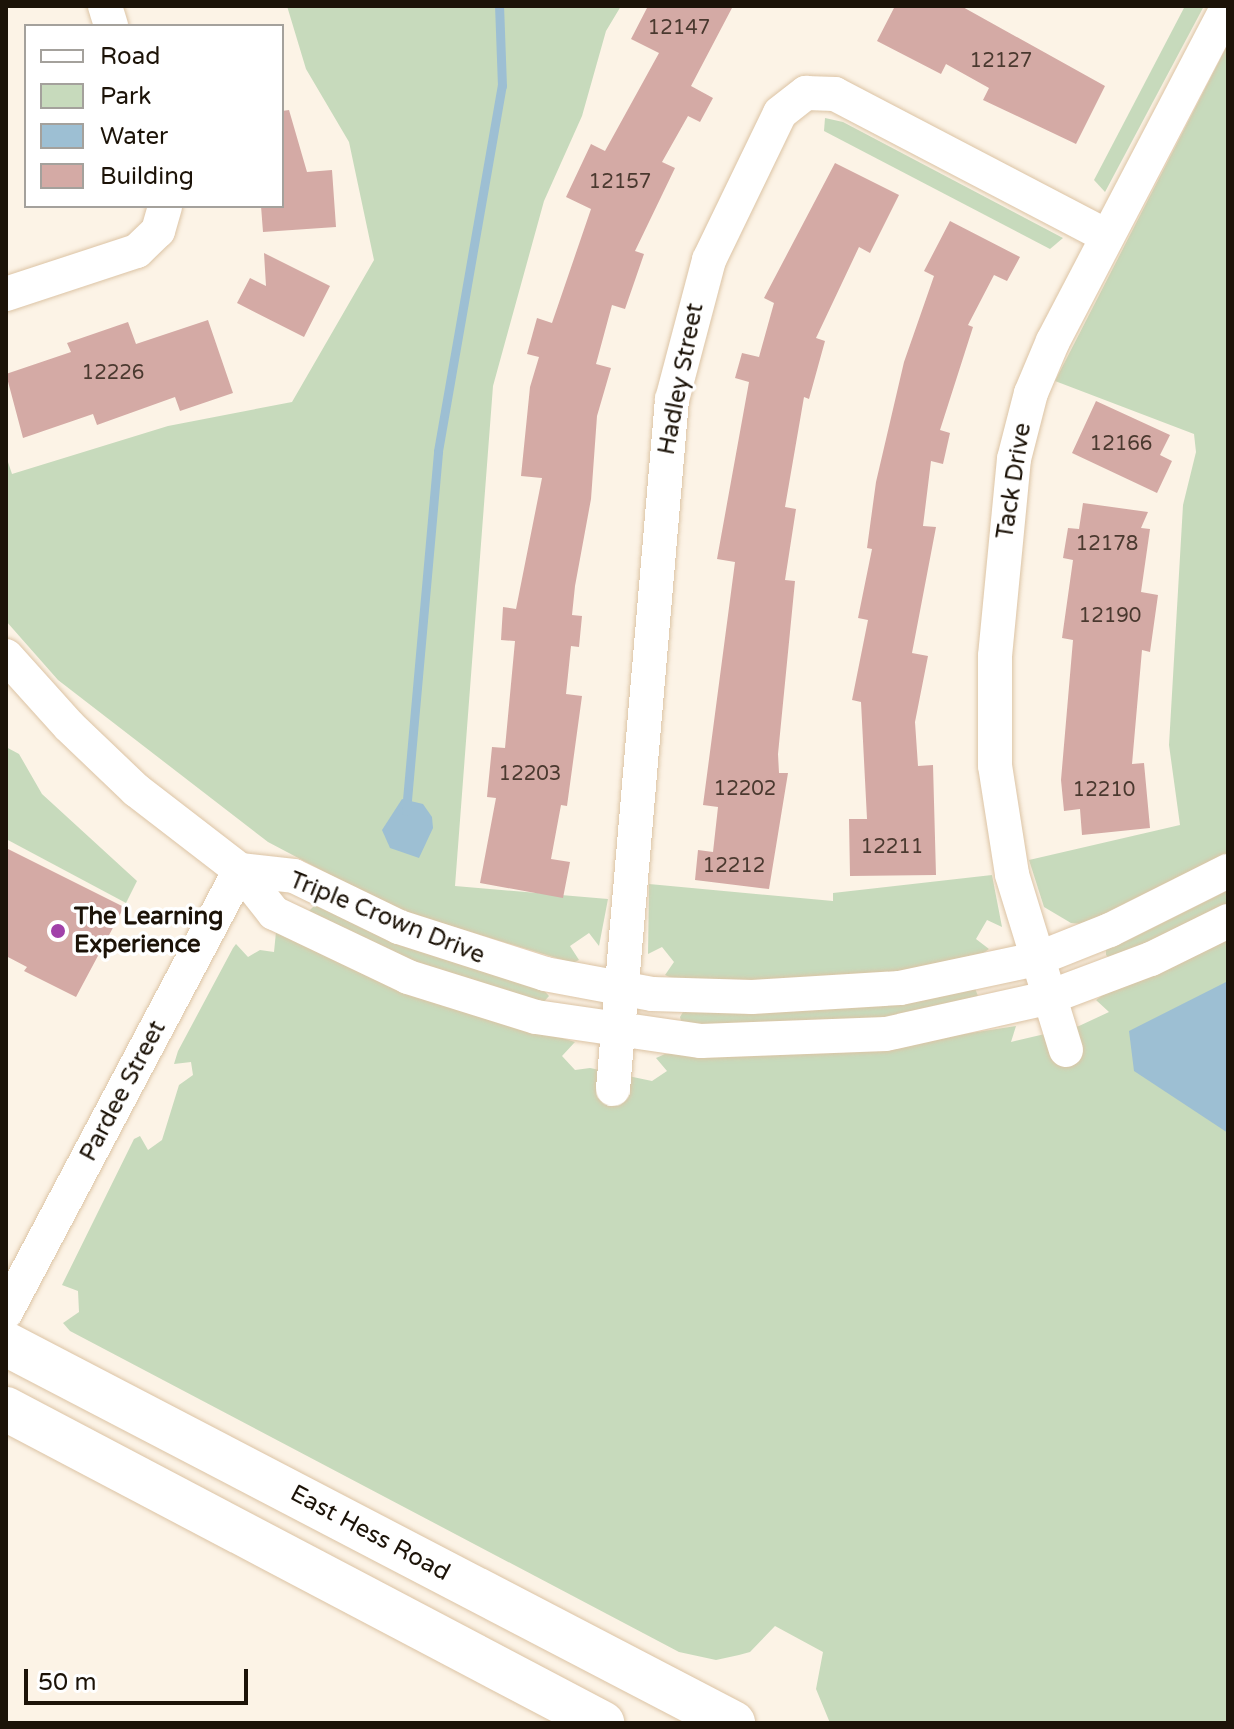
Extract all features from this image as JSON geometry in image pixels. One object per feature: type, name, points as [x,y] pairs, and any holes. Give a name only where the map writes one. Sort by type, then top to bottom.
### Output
[{"type":"main road","name":"East Hess Road","points":[[6,1344],[733,1723]]},
{"type":"main road","points":[[6,1409],[602,1723]]},
{"type":"street","name":"Tack Drive","points":[[1066,1050],[1047,998],[1012,874],[995,766],[995,656],[1014,459],[1031,393],[1107,236],[1228,6]]},
{"type":"street","name":"Hadley Street","points":[[613,1089],[663,474],[676,375],[700,286],[730,210],[780,113],[802,80],[846,99],[1107,236]]},
{"type":"street","points":[[6,294],[134,253],[169,227]]},
{"type":"street","name":"Triple Crown Drive","points":[[6,656],[136,790],[240,870],[274,913],[381,967],[503,1009],[618,1032],[730,1042],[857,1037],[943,1025],[1047,998],[1151,959],[1228,921]]},
{"type":"street","name":"Triple Crown Drive","points":[[240,870],[294,876],[368,914],[474,954],[621,990],[699,997],[816,996],[900,988],[1037,959],[1110,930],[1228,871]]},
{"type":"street","name":"Pardee Street","points":[[6,1312],[240,870]]},
{"type":"green space","points":[[287,6],[621,6],[606,31],[582,116],[544,201],[493,386],[455,886],[608,899],[599,946],[589,933],[570,946],[579,960],[573,963],[395,909],[268,842],[58,680],[6,621],[6,456],[12,474],[168,426],[292,402],[374,260],[349,142],[306,69]]},
{"type":"green space","points":[[1185,6],[1204,6],[1105,192],[1094,180]]},
{"type":"green space","points":[[1228,44],[1228,856],[1151,895],[1082,924],[1071,923],[1044,907],[1029,860],[1180,825],[1169,745],[1183,505],[1196,452],[1194,434],[1055,381]]},
{"type":"green space","points":[[825,118],[843,122],[1063,238],[1050,249],[824,131]]},
{"type":"green space","points":[[6,747],[19,754],[42,794],[137,881],[126,903],[6,839]]},
{"type":"green space","points":[[992,875],[1002,927],[987,920],[976,939],[989,949],[978,957],[904,974],[830,982],[679,981],[665,975],[674,962],[662,947],[648,954],[649,884],[833,901],[833,893]]},
{"type":"green space","points":[[1228,888],[1228,907],[1111,960],[1106,955],[1106,950]]},
{"type":"green space","points":[[317,903],[431,954],[540,986],[549,996],[542,1004],[415,967],[308,912]]},
{"type":"green space","points":[[276,932],[382,982],[575,1042],[562,1056],[575,1070],[590,1068],[652,1081],[667,1071],[656,1058],[665,1054],[841,1053],[1016,1026],[1011,1042],[1079,1026],[1109,1012],[1096,1000],[1103,995],[1228,937],[1228,1723],[830,1723],[816,1689],[823,1652],[775,1626],[750,1652],[739,1655],[716,1660],[679,1652],[70,1331],[63,1323],[79,1312],[78,1291],[62,1285],[134,1139],[140,1136],[148,1150],[162,1140],[179,1085],[193,1075],[191,1062],[174,1064],[178,1051],[236,944],[248,957],[260,950],[274,952]]},
{"type":"green space","points":[[975,988],[979,999],[891,1021],[682,1025],[680,1017],[683,1012]]},
{"type":"water","points":[[402,799],[423,804],[432,817],[433,828],[419,858],[390,848],[382,830]]},
{"type":"water","points":[[1228,981],[1228,1133],[1134,1071],[1129,1031]]},
{"type":"building","points":[[648,6],[733,6],[691,86],[713,98],[700,122],[688,116],[662,162],[675,168],[635,251],[644,254],[625,309],[612,305],[596,364],[611,368],[597,416],[591,499],[572,615],[582,616],[579,647],[571,646],[566,694],[582,696],[567,806],[561,805],[551,859],[570,862],[563,898],[480,883],[496,798],[487,797],[492,747],[505,748],[515,641],[501,640],[503,607],[516,609],[542,478],[521,476],[530,387],[539,357],[527,354],[537,318],[552,323],[591,209],[566,197],[591,144],[605,151],[659,53],[631,39]]},
{"type":"building","points":[[895,6],[961,6],[1105,86],[1076,144],[983,100],[989,88],[946,64],[941,74],[877,41]]},
{"type":"building","points":[[289,110],[307,172],[332,170],[336,227],[263,232],[261,208],[284,208],[284,111]]},
{"type":"building","points":[[835,163],[899,195],[870,253],[859,247],[816,338],[825,341],[809,399],[804,397],[785,507],[796,509],[785,580],[795,581],[778,754],[779,773],[788,773],[769,889],[695,880],[698,850],[713,852],[718,807],[703,805],[735,562],[717,559],[749,382],[735,378],[742,353],[759,357],[774,303],[764,298]]},
{"type":"building","points":[[950,221],[1020,257],[1007,281],[994,275],[968,325],[973,327],[940,430],[950,433],[943,464],[931,461],[923,526],[936,527],[912,653],[928,656],[915,722],[918,766],[933,765],[936,875],[850,876],[849,819],[867,819],[861,702],[852,700],[868,620],[858,618],[872,549],[867,548],[876,482],[904,362],[934,276],[924,271]]},
{"type":"building","points":[[264,253],[330,286],[304,337],[237,303],[250,278],[266,286]]},
{"type":"building","points":[[208,320],[233,393],[180,411],[175,397],[97,425],[93,414],[23,438],[6,374],[71,352],[67,343],[128,322],[136,344]]},
{"type":"building","points":[[1096,401],[1170,435],[1160,455],[1172,461],[1157,493],[1072,453]]},
{"type":"building","points":[[1083,503],[1148,512],[1141,528],[1150,529],[1141,592],[1158,595],[1150,652],[1142,650],[1132,764],[1144,763],[1150,828],[1082,835],[1080,809],[1064,811],[1061,780],[1073,640],[1062,638],[1073,560],[1063,558],[1068,528],[1079,529]]},
{"type":"building","name":"The Learning Experience","points":[[6,848],[124,907],[76,997],[24,971],[27,967],[6,956]]},
{"type":"waterway","points":[[406,811],[438,451],[502,86],[499,6]]},
{"type":"place","name":"The Learning Experience","points":[[58,931]]}]
